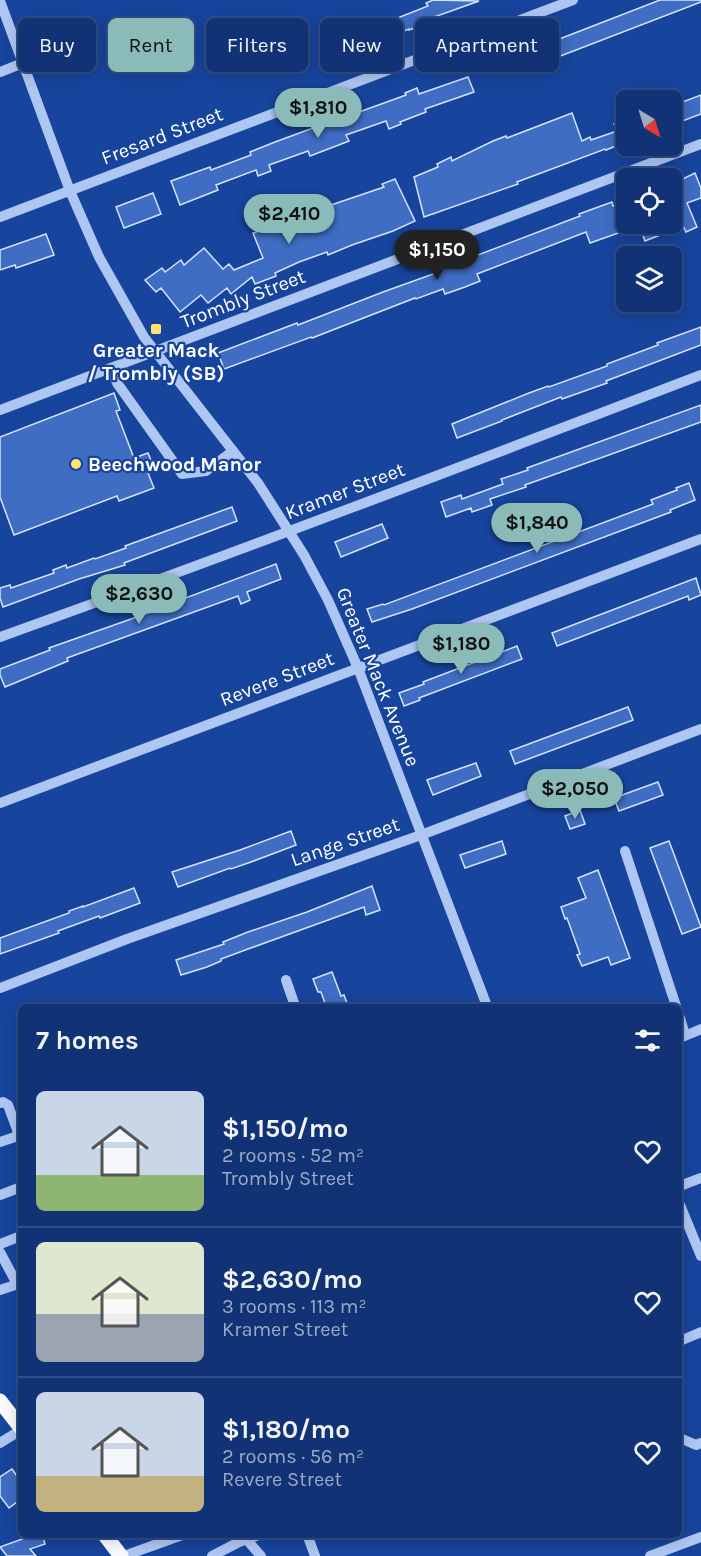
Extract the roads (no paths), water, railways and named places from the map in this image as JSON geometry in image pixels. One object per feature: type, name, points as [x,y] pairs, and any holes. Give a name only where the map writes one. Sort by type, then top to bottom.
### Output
[{"type":"main road","points":[[0,1401],[18,1425]]},
{"type":"main road","points":[[107,1538],[122,1556]]},
{"type":"street","name":"Fresard Street","points":[[0,217],[573,0]]},
{"type":"street","name":"Greater Mack Avenue","points":[[0,1],[18,50]]},
{"type":"street","points":[[0,72],[18,65]]},
{"type":"street","name":"Greater Mack Avenue","points":[[26,72],[70,191],[99,257],[144,337],[258,483],[290,530],[328,600],[358,668],[486,1004]]},
{"type":"street","name":"Trombly Street","points":[[0,410],[701,144]]},
{"type":"street","points":[[111,368],[117,383],[182,474],[206,471],[233,451]]},
{"type":"street","name":"Kramer Street","points":[[0,637],[701,375]]},
{"type":"street","name":"Revere Street","points":[[0,803],[701,539]]},
{"type":"street","name":"Lange Street","points":[[0,987],[127,939],[421,835],[701,729]]},
{"type":"street","points":[[625,851],[675,1004]]},
{"type":"street","points":[[286,980],[294,1004]]},
{"type":"street","points":[[682,1036],[701,1029]]},
{"type":"street","points":[[0,1103],[8,1105],[18,1132],[15,1137],[0,1142]]},
{"type":"street","points":[[682,1185],[701,1178]]},
{"type":"street","points":[[0,1195],[18,1188]]},
{"type":"street","points":[[682,1210],[701,1256]]},
{"type":"street","points":[[0,1244],[18,1237]]},
{"type":"street","points":[[0,1252],[18,1281]]},
{"type":"street","points":[[0,1290],[18,1283]]},
{"type":"street","points":[[682,1340],[701,1332]]},
{"type":"street","points":[[0,1443],[18,1431]]},
{"type":"street","points":[[682,1439],[696,1445],[701,1443]]},
{"type":"street","points":[[650,1556],[701,1537]]},
{"type":"street","points":[[122,1556],[173,1538]]},
{"type":"street","points":[[308,1538],[315,1556]]},
{"type":"street","points":[[212,1556],[241,1539],[261,1556]]},
{"type":"place","name":"Greater Mack / Trombly (SB)","points":[[156,329]]},
{"type":"place","name":"Beechwood Manor","points":[[76,464]]}]
